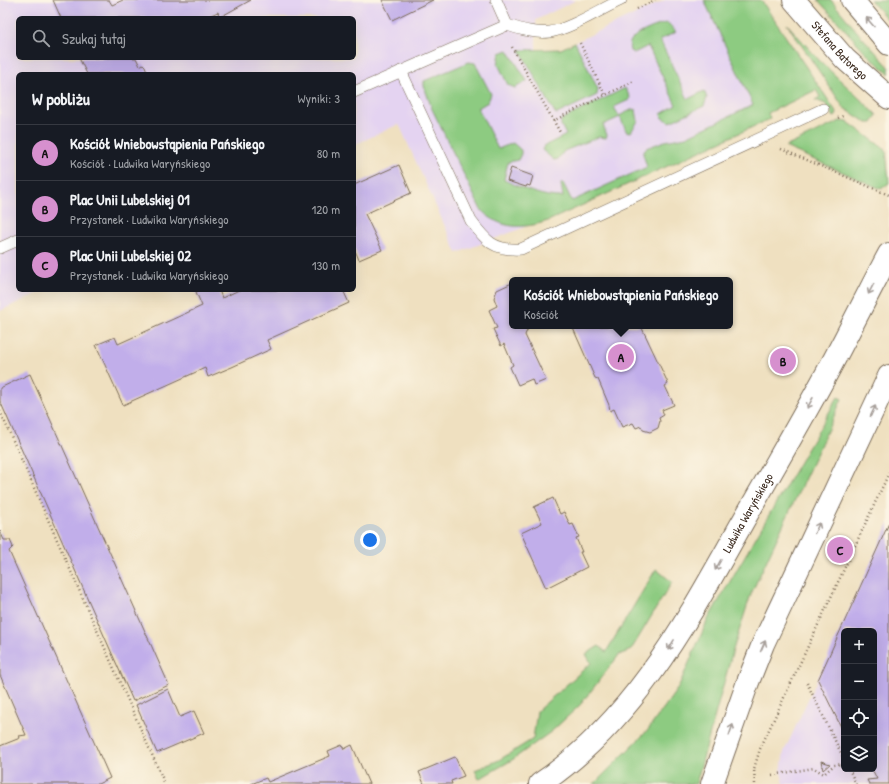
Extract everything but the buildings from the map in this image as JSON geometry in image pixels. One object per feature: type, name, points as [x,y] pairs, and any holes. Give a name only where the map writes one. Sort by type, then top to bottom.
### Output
[{"type":"main road","name":"Stefana Batorego","points":[[794,0],[845,59],[889,98]]},
{"type":"main road","points":[[852,0],[889,44]]},
{"type":"main road","name":"Ludwika Waryńskiego","points":[[540,784],[580,753],[601,734],[623,709],[666,653],[704,590],[825,377],[889,254]]},
{"type":"main road","points":[[712,784],[761,650],[889,376]]},
{"type":"lane","points":[[496,0],[507,25]]},
{"type":"lane","points":[[356,91],[507,25],[524,30],[550,32],[563,28],[621,0]]},
{"type":"lane","points":[[401,71],[471,221],[487,241],[505,250],[521,249],[823,109]]},
{"type":"lane","points":[[0,248],[16,241]]},
{"type":"path","points":[[580,43],[605,95]]},
{"type":"path","points":[[504,47],[520,48]]},
{"type":"path","points":[[512,48],[561,134]]},
{"type":"path","points":[[553,121],[634,81]]},
{"type":"path","points":[[775,147],[889,195]]},
{"type":"path","points":[[0,411],[165,784]]},
{"type":"path","points":[[755,784],[754,769],[760,749],[889,473]]},
{"type":"path","points":[[807,683],[841,753]]},
{"type":"path","points":[[772,775],[814,768],[824,774],[834,765],[841,764]]},
{"type":"path","points":[[850,772],[856,784]]},
{"type":"shaded area","points":[[0,0],[576,0],[536,20],[536,51],[561,49],[665,0],[714,0],[770,119],[575,208],[457,253],[399,124],[356,144],[356,72],[16,72],[16,292],[40,292],[0,311]]},
{"type":"shaded area","points":[[889,523],[889,784],[784,784],[781,772],[784,752]]},
{"type":"green space","points":[[704,0],[761,0],[837,113],[836,116],[834,117],[826,104],[815,100],[820,97],[816,90],[768,113],[770,119],[548,221],[539,224],[513,226],[496,221],[481,210],[432,109],[424,86],[424,81],[469,62],[475,63],[491,94],[488,102],[478,108],[498,149],[513,143],[521,150],[518,160],[508,162],[504,180],[533,192],[555,197],[563,197],[561,184],[563,183],[572,201],[647,167],[643,154],[646,148],[665,141],[686,137],[753,105]]},
{"type":"green space","points":[[818,0],[831,0],[889,67],[889,74],[869,56]]},
{"type":"green space","points":[[870,0],[889,0],[889,21],[871,1]]},
{"type":"green space","points":[[668,23],[676,32],[660,40],[688,99],[704,91],[707,98],[704,106],[670,122],[662,118],[661,114],[676,105],[648,46],[634,53],[630,51],[629,46],[632,39],[644,31],[655,26]]},
{"type":"green space","points":[[787,24],[820,61],[877,115],[872,123],[867,123],[844,108]]},
{"type":"green space","points":[[575,42],[598,89],[597,95],[557,114],[555,113],[520,50],[561,49]]},
{"type":"green space","points":[[508,50],[527,81],[515,88],[508,85],[498,64],[500,53]]},
{"type":"green space","points":[[625,88],[630,97],[629,100],[614,107],[619,116],[633,109],[636,110],[638,121],[631,132],[626,131],[620,117],[603,125],[607,135],[606,138],[599,137],[564,151],[558,159],[554,160],[542,150],[544,146],[566,135],[561,125],[561,120]]},
{"type":"green space","points":[[840,121],[848,122],[886,150],[889,183],[881,189],[785,147]]},
{"type":"green space","points":[[838,397],[842,399],[751,594],[733,650],[696,784],[594,784],[648,730],[678,688],[708,619]]},
{"type":"green space","points":[[656,569],[672,582],[631,650],[619,655],[580,705],[552,731],[512,760],[479,779],[475,770],[499,760],[533,739],[537,711],[591,663],[586,654],[599,646],[606,652]]},
{"type":"place","name":"Kościół Wniebowstąpienia Pańskiego","points":[[621,357]]},
{"type":"place","name":"Plac Unii Lubelskiej 01","points":[[783,361]]},
{"type":"place","name":"Plac Unii Lubelskiej 02","points":[[840,550]]}]
